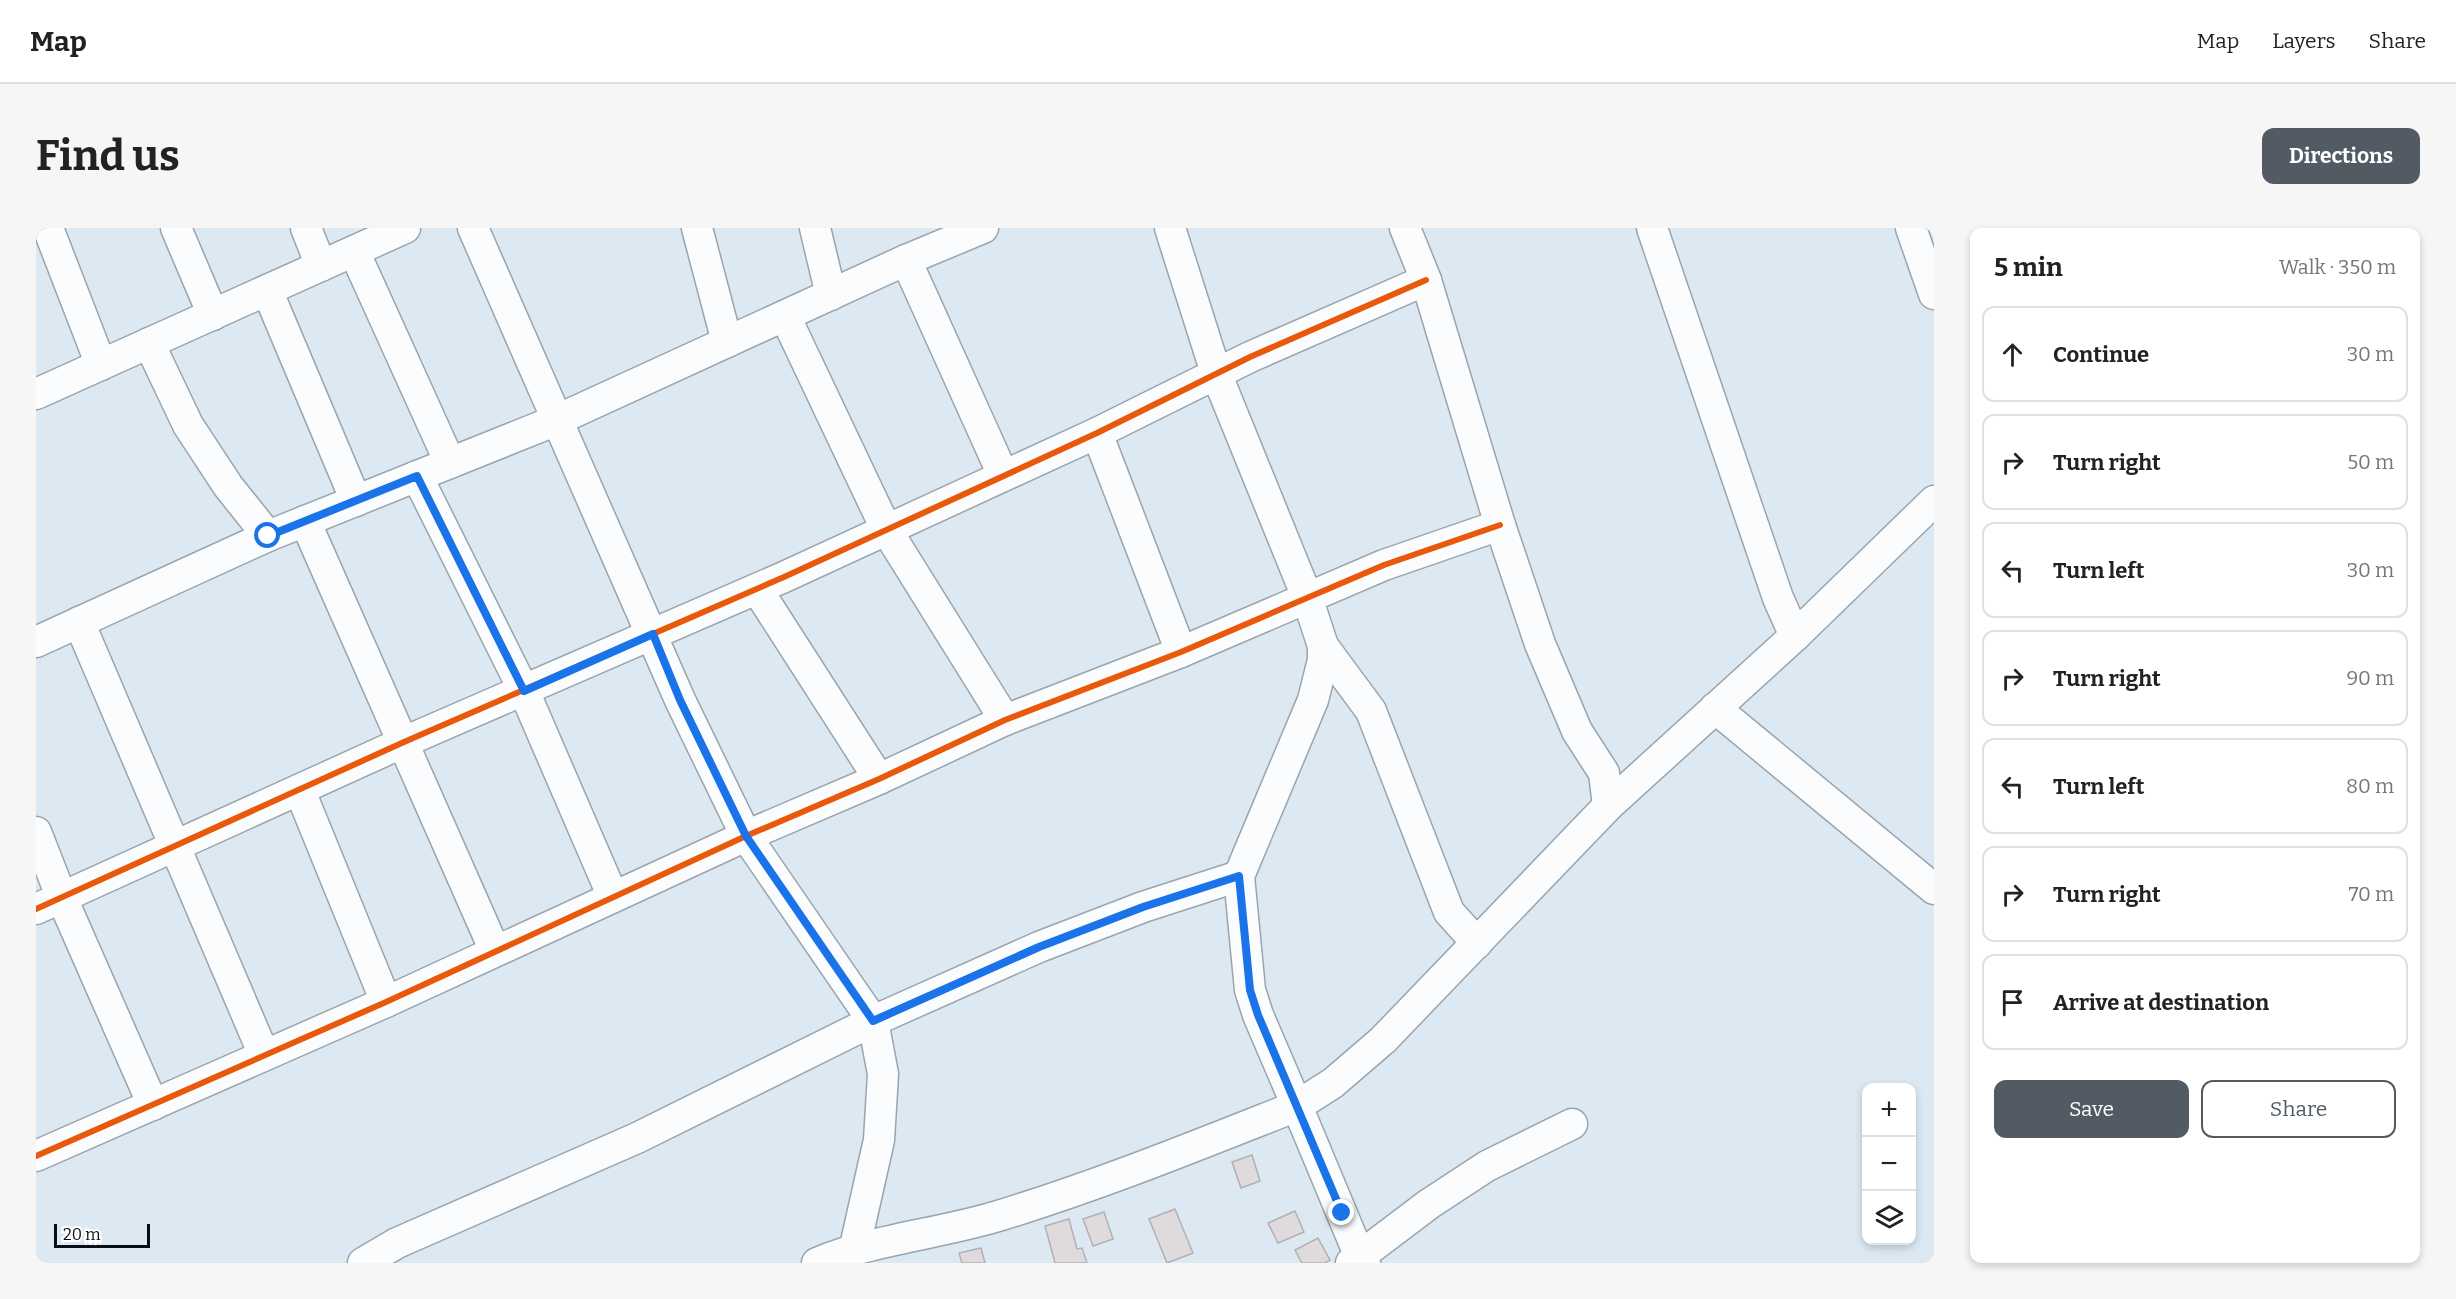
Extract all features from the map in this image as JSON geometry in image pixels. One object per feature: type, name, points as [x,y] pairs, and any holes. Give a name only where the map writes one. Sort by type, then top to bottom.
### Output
[{"type":"street","points":[[48,228],[101,365]]},
{"type":"street","points":[[176,228],[213,315]]},
{"type":"street","points":[[306,228],[321,266]]},
{"type":"street","points":[[36,394],[405,228]]},
{"type":"street","points":[[473,228],[680,700],[746,836],[873,1021],[883,1074],[879,1140],[834,1259]]},
{"type":"street","points":[[697,228],[727,342]]},
{"type":"street","points":[[815,228],[831,295]]},
{"type":"street","points":[[1170,228],[1216,373],[1307,597],[1323,646],[1323,660],[1312,700],[1239,876],[1250,990],[1258,1015],[1359,1261],[1429,1203],[1487,1166],[1572,1124]]},
{"type":"street","points":[[1405,228],[1426,280],[1500,525],[1536,633],[1577,731],[1604,773],[1608,806]]},
{"type":"street","points":[[1652,228],[1778,598],[1795,636]]},
{"type":"street","points":[[1911,228],[1934,294]]},
{"type":"street","points":[[36,642],[268,536],[557,420],[967,231]]},
{"type":"street","points":[[354,251],[450,463]]},
{"type":"street","points":[[906,260],[1003,475]]},
{"type":"street","points":[[48,903],[405,742],[757,589],[1097,433],[1216,373],[1426,280]]},
{"type":"street","points":[[267,290],[356,501]]},
{"type":"street","points":[[785,316],[886,529],[1005,720]]},
{"type":"street","points":[[149,344],[188,425],[228,486],[268,536]]},
{"type":"street","points":[[1097,433],[1181,652]]},
{"type":"street","points":[[417,476],[524,691],[613,897]]},
{"type":"street","points":[[834,1259],[996,1217],[1118,1176],[1297,1106],[1333,1083],[1383,1040],[1647,768],[1795,636],[1934,501]]},
{"type":"street","points":[[305,521],[405,742],[495,951]]},
{"type":"street","points":[[36,1156],[386,1002],[746,836],[1005,720],[1181,652],[1384,565],[1500,525]]},
{"type":"street","points":[[757,589],[879,778]]},
{"type":"street","points":[[79,622],[264,1055]]},
{"type":"street","points":[[1323,646],[1371,711],[1449,912],[1477,943]]},
{"type":"street","points":[[1715,708],[1934,889]]},
{"type":"street","points":[[1604,773],[1647,768]]},
{"type":"street","points":[[300,791],[386,1002]]},
{"type":"street","points":[[36,832],[48,903],[153,1105]]},
{"type":"street","points":[[363,1263],[397,1243],[637,1138],[873,1021],[1039,947],[1143,907],[1239,876]]},
{"type":"building","points":[[1252,1155],[1260,1181],[1241,1188],[1232,1162]]},
{"type":"building","points":[[1175,1209],[1193,1253],[1167,1263],[1149,1219]]},
{"type":"building","points":[[1295,1211],[1304,1232],[1278,1243],[1268,1223]]},
{"type":"building","points":[[1104,1212],[1113,1239],[1093,1246],[1083,1219]]},
{"type":"building","points":[[1069,1219],[1077,1249],[1082,1248],[1087,1263],[1055,1263],[1045,1226]]},
{"type":"building","points":[[1318,1238],[1330,1260],[1325,1263],[1302,1263],[1295,1250]]},
{"type":"building","points":[[981,1248],[985,1263],[962,1263],[959,1253]]},
{"type":"cycle path","points":[[36,909],[404,742],[784,577],[1097,433],[1250,357],[1426,280]]},
{"type":"cycle path","points":[[36,1156],[386,1002],[746,836],[879,779],[1005,720],[1181,652],[1384,565],[1500,525]]},
{"type":"route","points":[[268,536],[417,476],[524,691],[653,634],[680,700],[746,836],[873,1021],[1039,947],[1143,907],[1239,876],[1250,990],[1258,1015],[1342,1213]]}]
